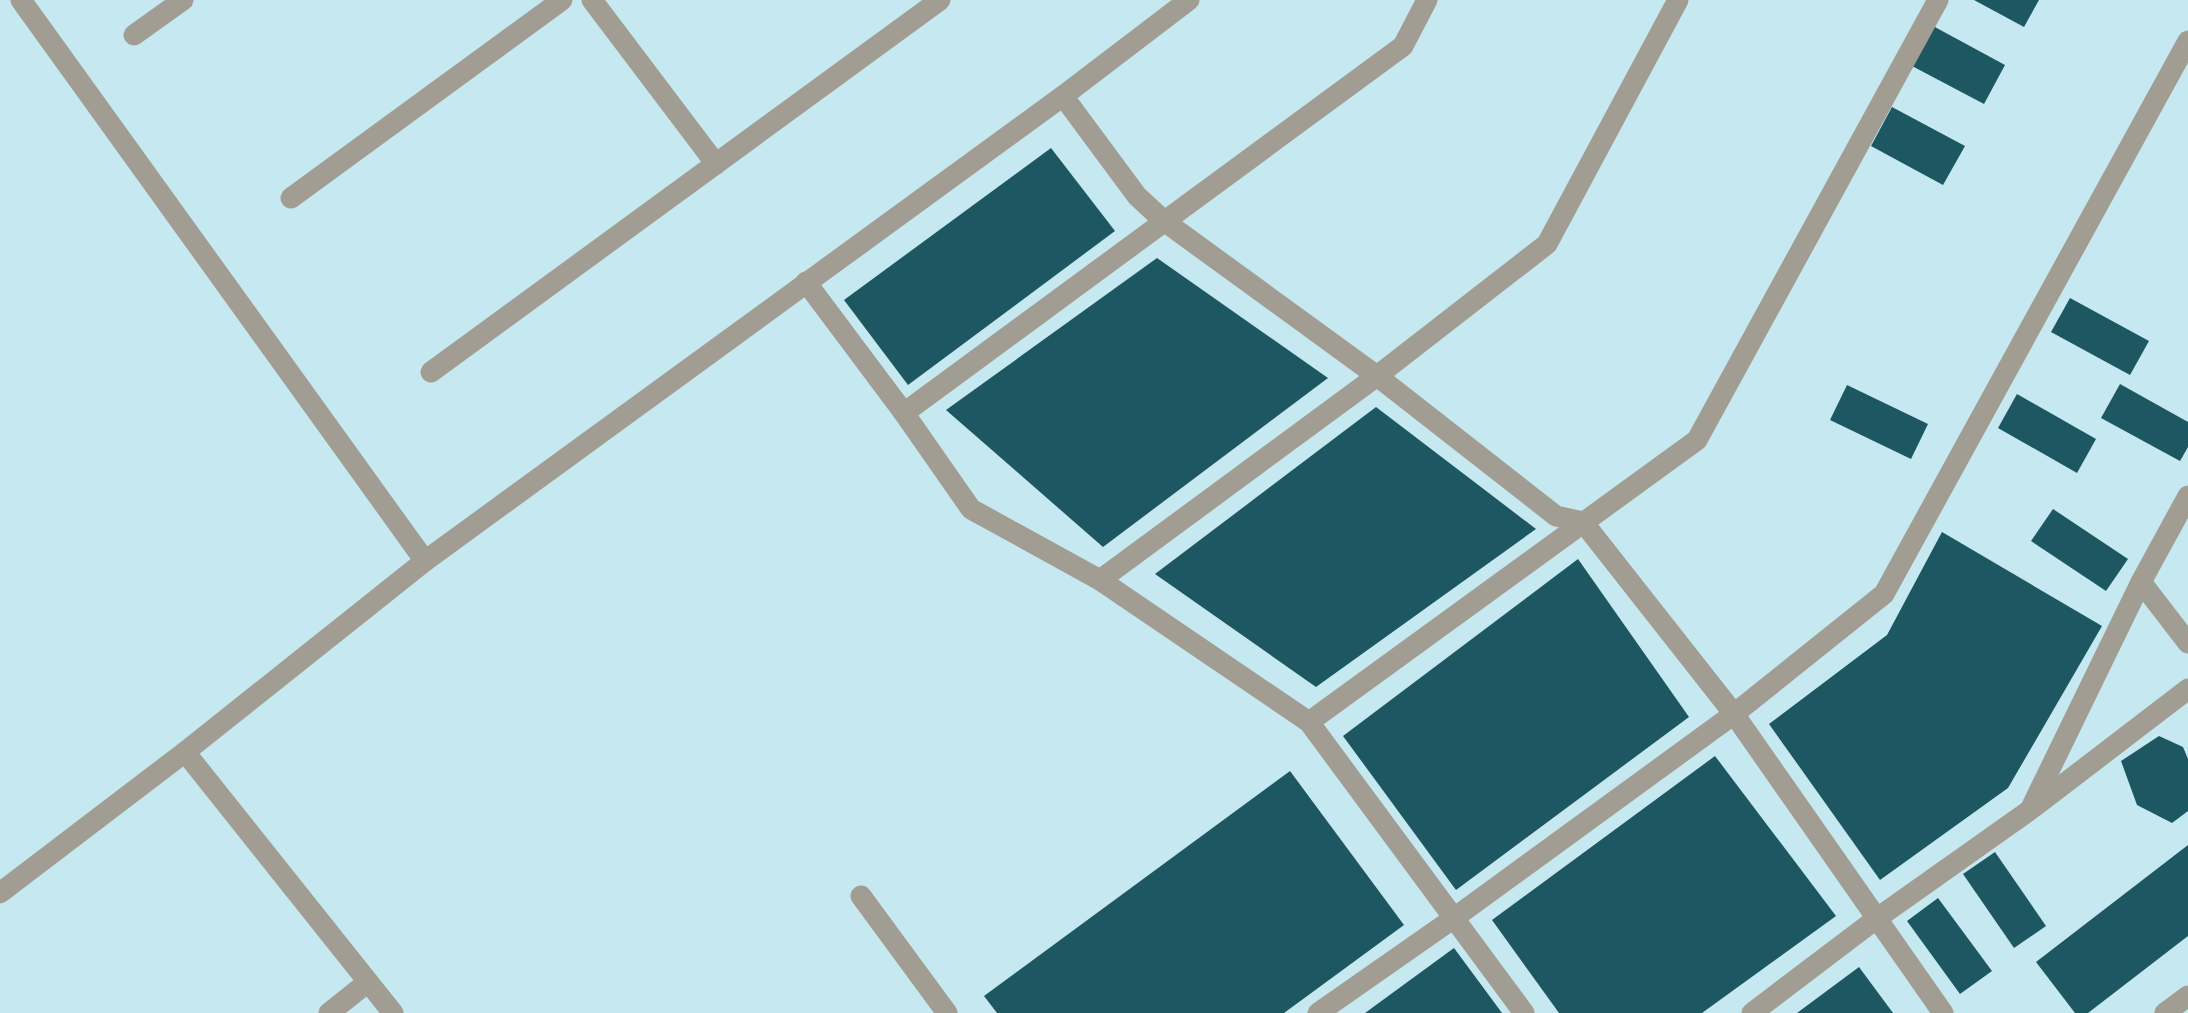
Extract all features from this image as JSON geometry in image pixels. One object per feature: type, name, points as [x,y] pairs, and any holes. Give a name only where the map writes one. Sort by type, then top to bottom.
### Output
[{"type":"street","points":[[21,0],[425,561]]},
{"type":"street","points":[[134,35],[183,0]]},
{"type":"street","points":[[291,198],[562,0]]},
{"type":"street","points":[[592,0],[716,164]]},
{"type":"street","points":[[430,372],[940,0]]},
{"type":"street","points":[[0,893],[185,752],[425,561],[1063,96],[1189,0]]},
{"type":"street","points":[[904,412],[1403,46],[1427,0]]},
{"type":"street","points":[[1100,580],[1377,376],[1547,244],[1678,0]]},
{"type":"street","points":[[1309,722],[1697,440],[1938,0]]},
{"type":"street","points":[[1318,1013],[1454,918],[1734,714],[1884,594],[2188,41]]},
{"type":"street","points":[[1063,96],[1137,196],[1164,221],[1377,376],[1556,516],[1583,522],[1734,714],[1943,1013]]},
{"type":"street","points":[[806,282],[904,412],[971,509],[1100,580],[1309,722],[1524,1013]]},
{"type":"street","points":[[2030,810],[2141,582],[2188,496]]},
{"type":"street","points":[[2141,582],[2188,643]]},
{"type":"street","points":[[1752,1013],[1876,919],[2030,810],[2188,689]]},
{"type":"street","points":[[185,752],[393,1013]]},
{"type":"street","points":[[861,896],[947,1013]]},
{"type":"street","points":[[329,1013],[368,982]]},
{"type":"street","points":[[2165,1013],[2188,996]]},
{"type":"building","points":[[1974,0],[2039,0],[2024,27]]},
{"type":"building","points":[[1933,26],[2005,65],[1984,104],[1912,66]]},
{"type":"building","points":[[1892,107],[1965,146],[1943,185],[1871,146]]},
{"type":"building","points":[[1051,148],[1115,231],[908,385],[844,300]]},
{"type":"building","points":[[1157,258],[1328,378],[1103,547],[946,410]]},
{"type":"building","points":[[2070,298],[2149,341],[2130,375],[2051,332]]},
{"type":"building","points":[[2120,384],[2188,422],[2188,447],[2180,461],[2101,418]]},
{"type":"building","points":[[1847,385],[1928,424],[1911,459],[1830,420]]},
{"type":"building","points":[[2017,394],[2096,439],[2077,473],[1998,428]]},
{"type":"building","points":[[1376,407],[1536,529],[1316,687],[1155,574]]},
{"type":"building","points":[[2053,509],[2128,559],[2106,591],[2031,541]]},
{"type":"building","points":[[1942,532],[2102,626],[2008,788],[1880,880],[1769,724],[1887,635]]},
{"type":"building","points":[[1578,559],[1689,717],[1456,890],[1343,736]]},
{"type":"building","points":[[2159,736],[2183,747],[2188,759],[2188,811],[2172,823],[2137,805],[2121,761]]},
{"type":"building","points":[[1715,756],[1836,916],[1702,1013],[1559,1013],[1492,920]]},
{"type":"building","points":[[1290,771],[1404,925],[1284,1013],[997,1013],[984,996]]},
{"type":"building","points":[[2188,845],[2188,936],[2088,1013],[2075,1013],[2036,962]]},
{"type":"building","points":[[1995,852],[2046,926],[2014,948],[1963,874]]},
{"type":"building","points":[[1938,898],[1992,971],[1960,994],[1907,921]]},
{"type":"building","points":[[1454,948],[1502,1013],[1365,1013]]},
{"type":"building","points":[[1859,967],[1893,1013],[1797,1013]]}]
